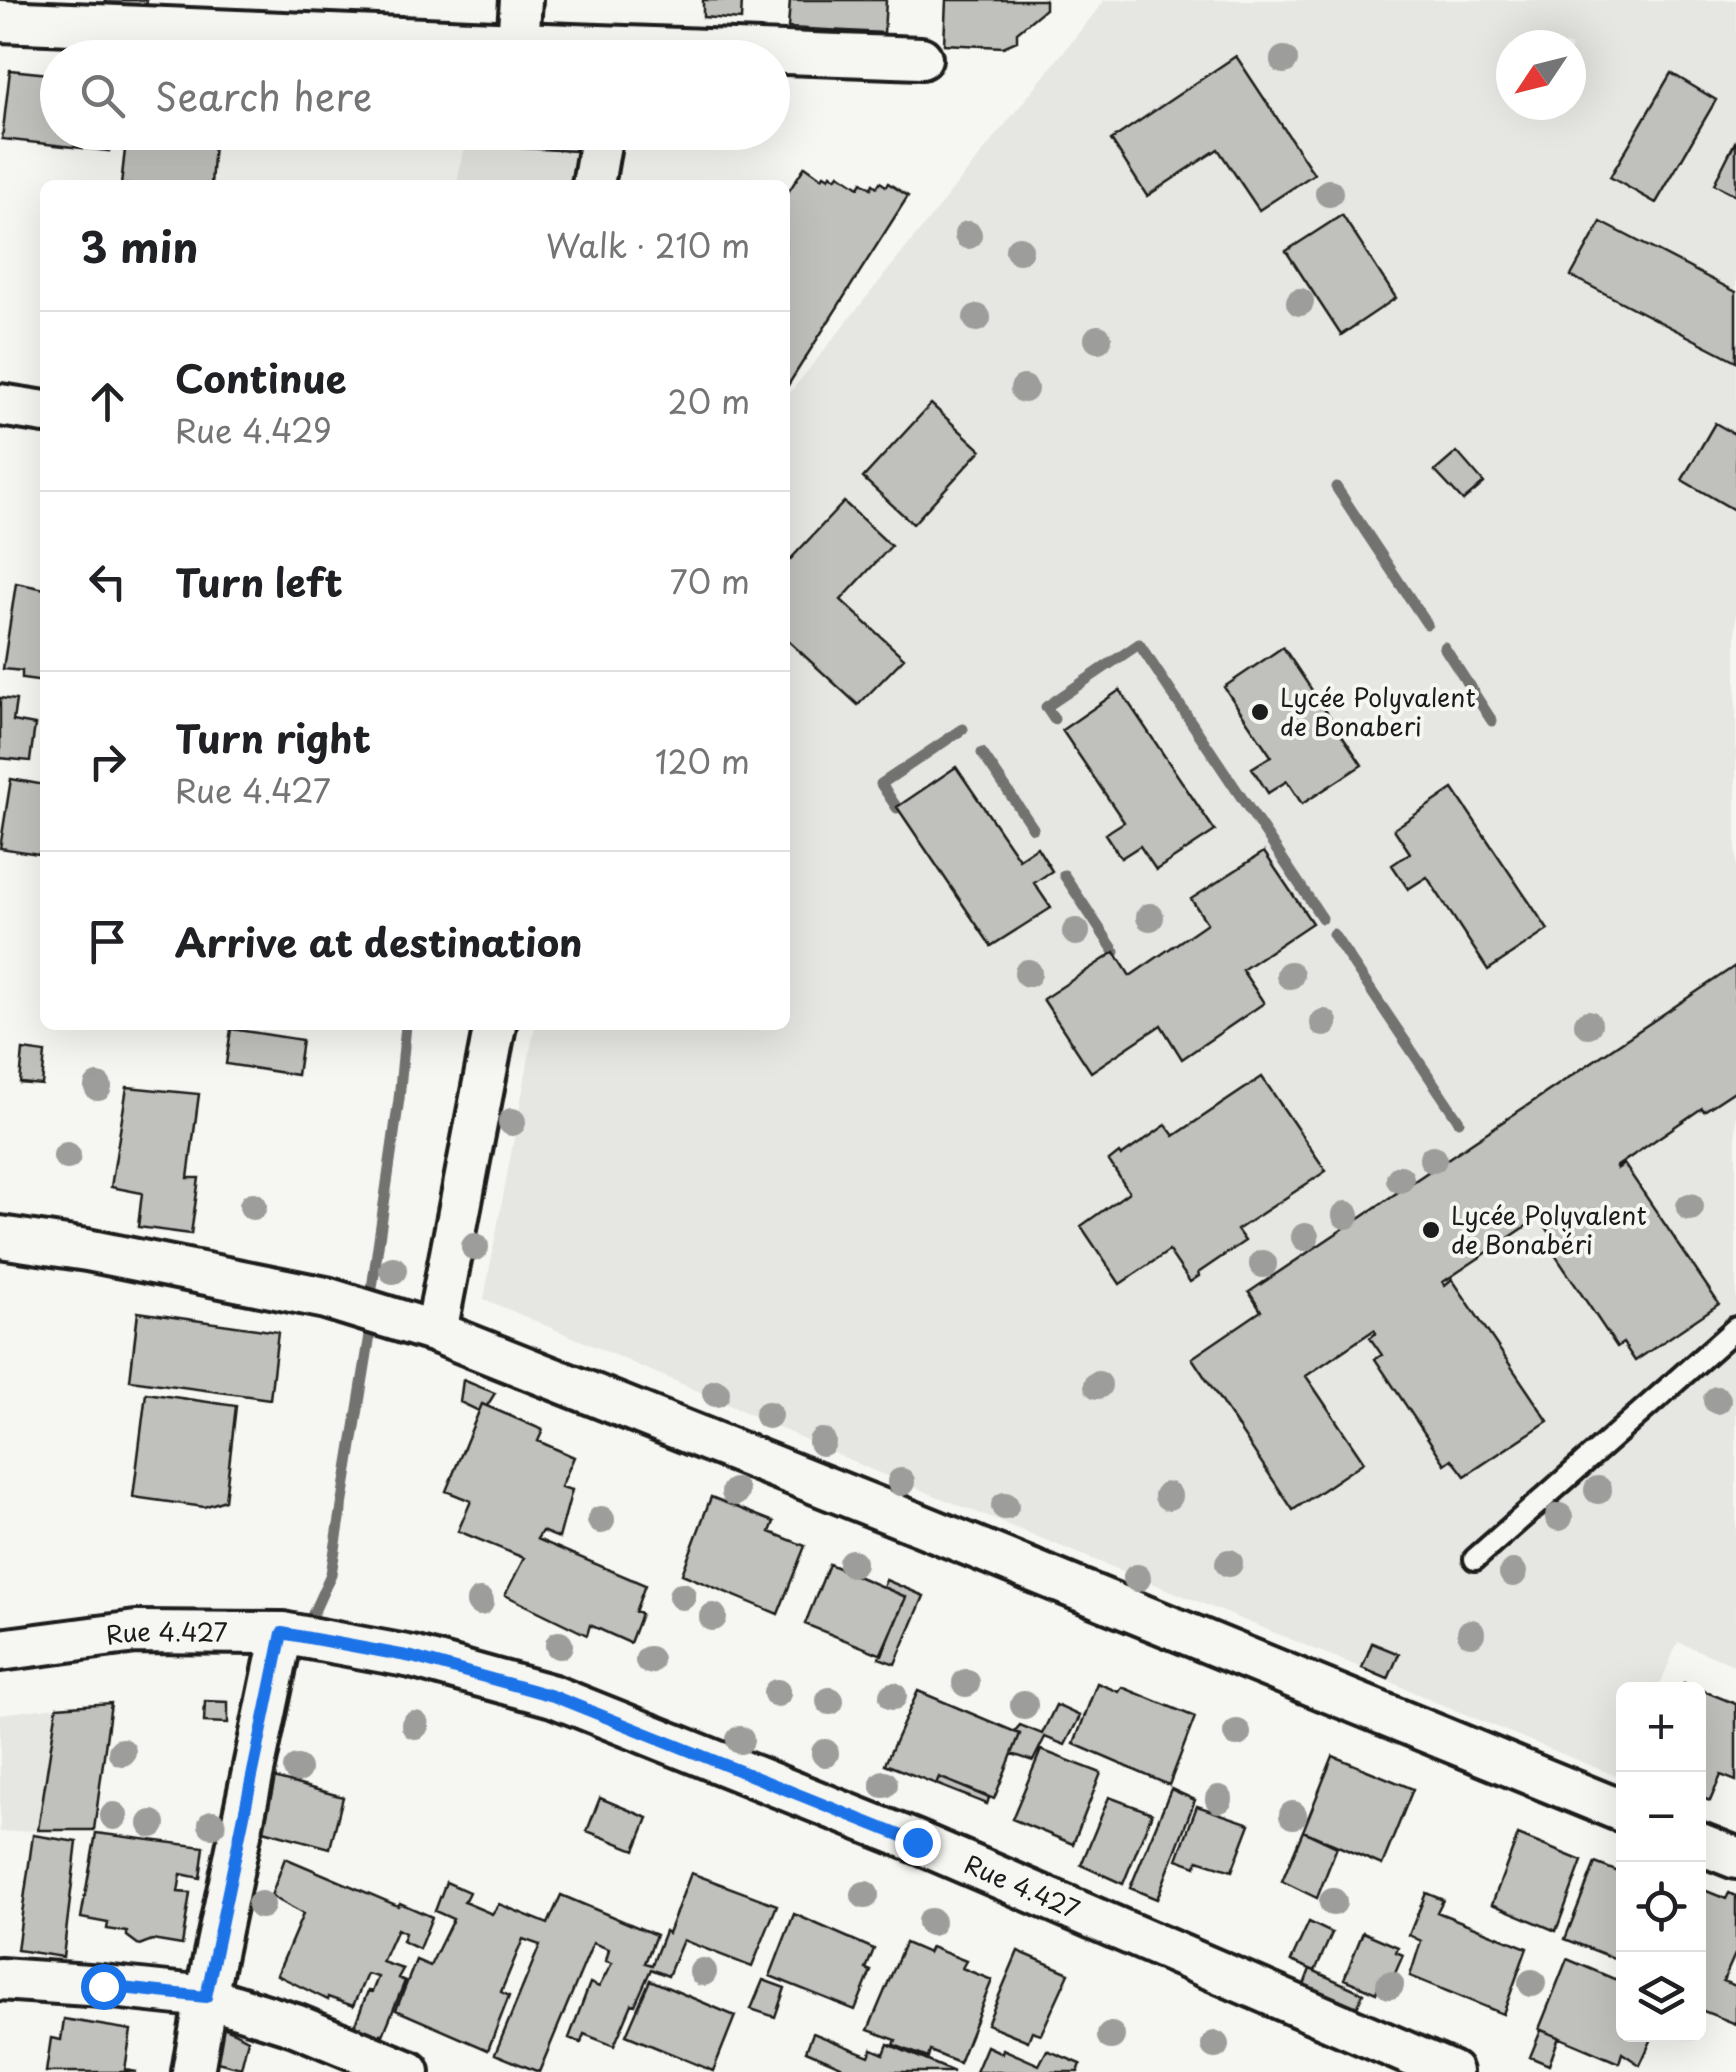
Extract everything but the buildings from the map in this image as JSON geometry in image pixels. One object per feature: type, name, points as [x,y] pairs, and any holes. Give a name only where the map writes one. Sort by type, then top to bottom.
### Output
[{"type":"street","points":[[518,40],[521,0]]},
{"type":"street","points":[[0,21],[469,40]]},
{"type":"street","points":[[790,55],[920,58]]},
{"type":"street","points":[[594,180],[599,150]]},
{"type":"street","points":[[0,405],[40,411]]},
{"type":"street","points":[[436,1332],[495,1030]]},
{"type":"street","points":[[0,1237],[87,1250],[326,1298],[436,1332],[1616,1809]]},
{"type":"street","name":"Rue 4.427","points":[[0,1650],[136,1632],[282,1633],[412,1657],[553,1696],[917,1842],[1452,2072]]},
{"type":"street","points":[[193,2072],[282,1633]]},
{"type":"street","points":[[1706,1846],[1736,1858]]},
{"type":"street","points":[[0,1979],[206,1997],[295,2025],[409,2072]]},
{"type":"lane","points":[[1475,1559],[1736,1328]]},
{"type":"shaded area","name":"Lycée Polyvalent de Bonaberi","points":[[1105,0],[1736,0],[1736,1666],[1678,1642],[1661,1682],[1616,1682],[1616,1776],[1362,1668],[872,1470],[484,1299],[534,1030],[790,1030],[790,393]]},
{"type":"shaded area","points":[[463,150],[577,150],[571,180],[458,180]]},
{"type":"shaded area","points":[[57,1707],[38,1830],[0,1832],[0,1714]]},
{"type":"waterway","points":[[1336,487],[1427,624]]},
{"type":"waterway","points":[[1054,719],[1046,707],[1139,644],[1322,918]]},
{"type":"waterway","points":[[1444,647],[1492,721]]},
{"type":"waterway","points":[[897,808],[881,784],[963,729]]},
{"type":"waterway","points":[[982,753],[1033,828]]},
{"type":"waterway","points":[[1064,875],[1115,952]]},
{"type":"waterway","points":[[1333,934],[1459,1121]]},
{"type":"waterway","points":[[372,1288],[406,1030]]},
{"type":"waterway","points":[[307,1627],[331,1574],[371,1329]]},
{"type":"place","name":"Lycée Polyvalent de Bonaberi","points":[[1260,712]]},
{"type":"place","name":"Lycée Polyvalent de Bonabéri","points":[[1431,1230]]},
{"type":"route","points":[[103,1986],[206,1997],[282,1633],[412,1657],[553,1696],[917,1842]]}]
